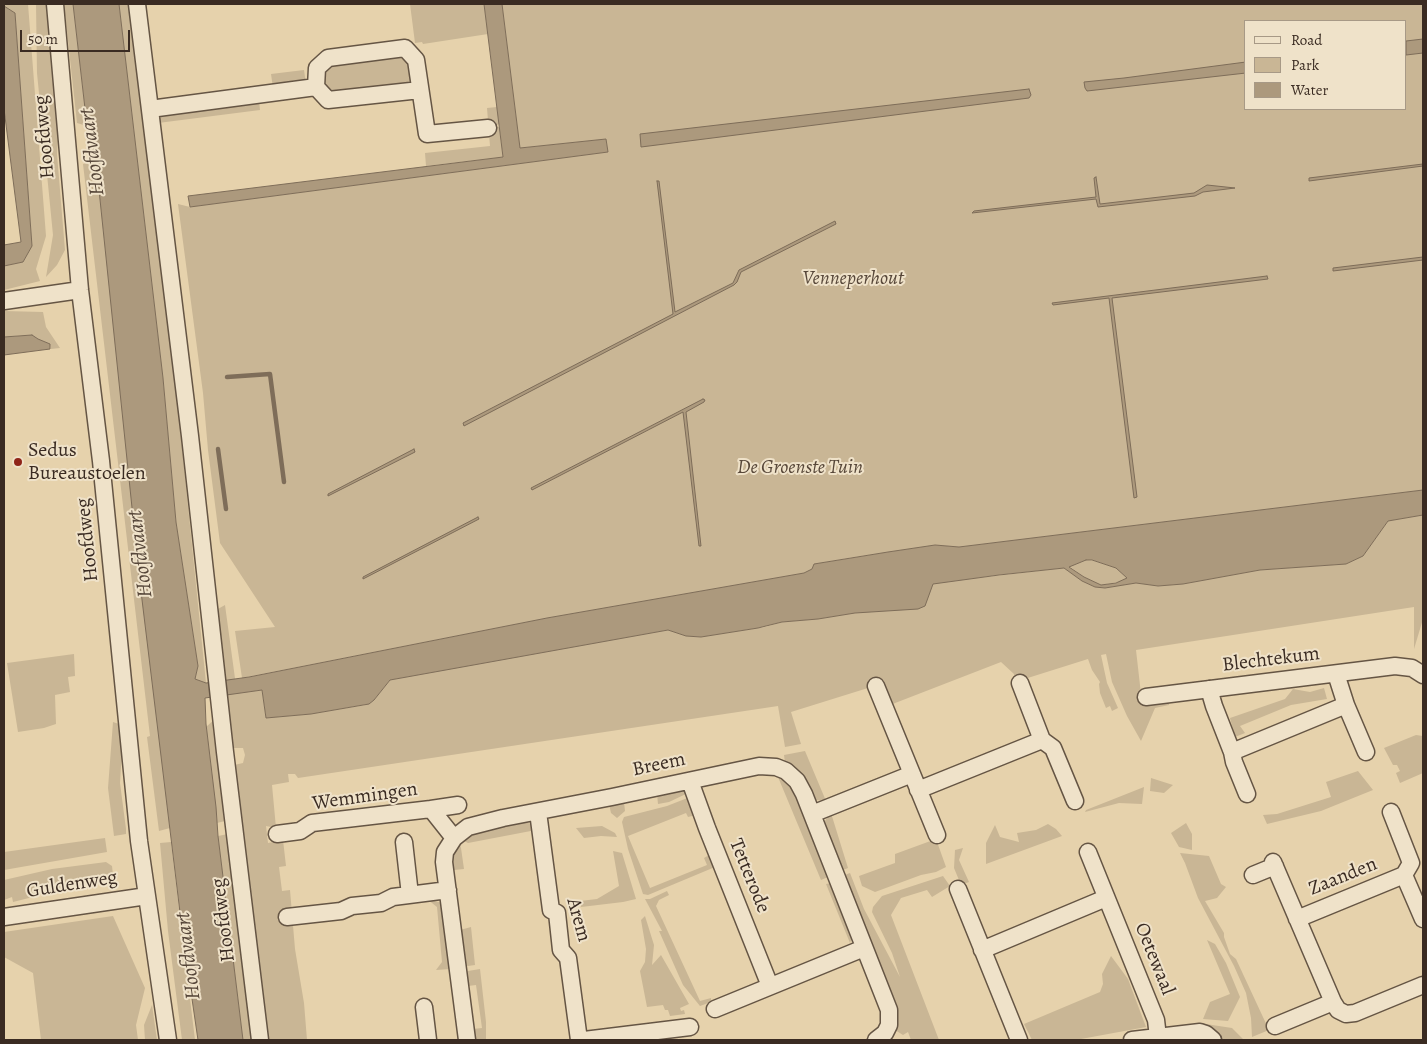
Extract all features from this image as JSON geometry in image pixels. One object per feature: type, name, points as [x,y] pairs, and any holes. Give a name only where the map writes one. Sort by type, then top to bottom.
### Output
[{"type":"street","name":"Hoofdweg","points":[[55,4],[80,290],[101,461],[139,835],[168,1040]]},
{"type":"street","name":"Hoofdweg","points":[[138,4],[260,1040]]},
{"type":"street","points":[[420,90],[328,100],[316,87],[317,68],[328,58],[405,48],[416,60],[427,134],[488,128]]},
{"type":"street","points":[[150,109],[316,87]]},
{"type":"street","points":[[4,301],[80,290]]},
{"type":"street","name":"Blechtekum","points":[[1146,697],[1401,666],[1412,668],[1423,675]]},
{"type":"street","name":"Blechtekum","points":[[1338,673],[1338,680],[1346,705],[1366,752]]},
{"type":"street","points":[[1020,683],[1042,740],[1053,748],[1075,801]]},
{"type":"street","points":[[876,686],[937,835]]},
{"type":"street","name":"Blechtekum","points":[[1209,689],[1247,794]]},
{"type":"street","points":[[1232,752],[1346,705]]},
{"type":"street","points":[[918,790],[1042,740]]},
{"type":"street","name":"Breem","points":[[454,838],[464,829],[474,825],[751,767],[776,767],[791,775],[802,788],[890,1016],[886,1031],[876,1040]]},
{"type":"street","points":[[812,814],[912,774]]},
{"type":"street","name":"Tetterode","points":[[690,781],[706,828],[770,986]]},
{"type":"street","name":"Wemmingen","points":[[277,834],[300,831],[312,823],[458,805]]},
{"type":"street","name":"Wemmingen","points":[[430,809],[454,838]]},
{"type":"street","name":"Arem","points":[[538,812],[551,910],[556,914],[561,950],[568,958],[579,1040]]},
{"type":"street","name":"Zaanden","points":[[1297,919],[1404,875],[1411,863],[1391,812]]},
{"type":"street","points":[[454,838],[448,846],[445,857],[467,1040]]},
{"type":"street","points":[[404,842],[410,896]]},
{"type":"street","name":"Oetewaal","points":[[1088,852],[1156,1020],[1158,1037]]},
{"type":"street","name":"Zaanden","points":[[1252,875],[1274,864],[1333,1002]]},
{"type":"street","name":"Zaanden","points":[[1404,875],[1423,919]]},
{"type":"street","points":[[958,889],[1019,1040]]},
{"type":"street","points":[[287,917],[341,910],[352,906],[381,902],[393,897],[448,890]]},
{"type":"street","name":"Guldenweg","points":[[4,917],[147,896]]},
{"type":"street","points":[[982,950],[1106,898]]},
{"type":"street","points":[[714,1009],[864,948]]},
{"type":"street","points":[[1275,1026],[1333,1002],[1342,1012],[1351,1014],[1423,985]]},
{"type":"street","points":[[424,1007],[428,1040]]},
{"type":"street","points":[[584,1040],[690,1027]]},
{"type":"street","points":[[1132,1040],[1200,1032],[1213,1040]]},
{"type":"green space","points":[[4,4],[28,4],[46,236],[36,269],[40,281],[4,290],[4,266],[23,262],[32,246],[15,13],[4,6]]},
{"type":"green space","points":[[36,4],[49,4],[60,103],[57,154],[65,250],[57,265],[46,277],[53,235],[37,73]]},
{"type":"green space","points":[[64,4],[73,4],[87,126],[77,123]]},
{"type":"green space","points":[[119,4],[132,4],[171,339],[206,683],[195,679],[198,666],[176,522],[163,378]]},
{"type":"green space","points":[[410,4],[484,4],[488,34],[423,44],[422,42],[415,43]]},
{"type":"green space","name":"Venneperhout","points":[[502,4],[1423,4],[1423,490],[959,547],[935,545],[849,558],[814,564],[812,569],[804,573],[547,618],[242,678],[235,631],[275,627],[220,543],[203,393],[178,204],[190,207],[608,152],[606,139],[520,148]]},
{"type":"green space","points":[[399,55],[409,60],[412,79],[408,85],[338,96],[326,89],[324,74],[327,66]]},
{"type":"green space","points":[[304,70],[306,84],[302,85],[297,80],[279,83],[273,88],[271,74]]},
{"type":"green space","points":[[259,101],[260,110],[158,123],[157,119],[169,112]]},
{"type":"green space","points":[[497,107],[499,124],[497,127],[499,127],[503,157],[426,166],[425,153],[490,146],[487,108]]},
{"type":"green space","points":[[96,161],[170,828],[159,831],[147,737],[150,736],[83,164]]},
{"type":"green space","points":[[4,311],[43,312],[46,327],[60,348],[51,349],[50,344],[27,335],[4,337]]},
{"type":"green space","points":[[1423,515],[1423,619],[1414,649],[1414,607],[1136,650],[1141,694],[1169,700],[1169,705],[1155,708],[1141,741],[1127,716],[1112,682],[1106,654],[1101,655],[1107,683],[1118,708],[1112,711],[1110,706],[1106,708],[1100,693],[1100,682],[1092,670],[1088,659],[1015,682],[1014,674],[1001,662],[890,705],[884,683],[791,712],[801,744],[785,747],[778,706],[298,778],[295,774],[288,774],[289,782],[272,785],[276,828],[266,826],[268,843],[283,840],[286,866],[279,867],[282,891],[290,890],[295,949],[304,1003],[307,1040],[267,1040],[237,800],[240,799],[234,765],[243,763],[245,755],[243,748],[232,748],[216,610],[225,605],[237,693],[262,690],[266,718],[311,714],[365,705],[374,700],[390,680],[443,670],[668,630],[686,636],[701,637],[765,627],[782,622],[855,613],[932,585],[933,583],[1064,568],[1082,581],[1095,587],[1105,588],[1136,583],[1158,586],[1183,584],[1260,570],[1346,564],[1363,556],[1388,521]]},
{"type":"green space","points":[[1085,560],[1116,568],[1127,578],[1124,581],[1101,585],[1084,577],[1069,566]]},
{"type":"green space","points":[[74,654],[75,676],[68,677],[70,692],[55,695],[56,724],[18,732],[7,663]]},
{"type":"green space","points":[[1324,688],[1327,699],[1291,705],[1240,726],[1245,733],[1235,737],[1230,718],[1285,699],[1293,689],[1310,692]]},
{"type":"green space","points":[[215,719],[226,807],[225,821],[217,823],[206,727]]},
{"type":"green space","points":[[113,722],[119,724],[123,733],[120,783],[126,829],[126,834],[114,836],[108,788]]},
{"type":"green space","points":[[1416,735],[1423,736],[1423,773],[1400,783],[1396,773],[1400,771],[1397,765],[1393,765],[1384,748]]},
{"type":"green space","points":[[805,751],[826,801],[816,800],[801,777],[785,763],[784,755]]},
{"type":"green space","points":[[1358,771],[1373,790],[1321,811],[1267,824],[1263,815],[1277,814],[1331,797],[1326,782]]},
{"type":"green space","points":[[778,777],[782,778],[792,787],[828,877],[821,880]]},
{"type":"green space","points":[[1151,778],[1173,785],[1164,793],[1150,791]]},
{"type":"green space","points":[[1144,787],[1142,804],[1119,803],[1085,812],[1086,810]]},
{"type":"green space","points":[[681,789],[688,793],[669,802],[658,804],[657,794]]},
{"type":"green space","points":[[690,797],[696,815],[688,817],[686,813],[628,836],[650,888],[707,865],[704,858],[709,855],[715,867],[648,895],[643,894],[628,849],[622,822],[624,817],[667,806]]},
{"type":"green space","points":[[624,802],[625,811],[617,818],[611,813],[609,804]]},
{"type":"green space","points":[[831,813],[848,868],[841,871],[821,826]]},
{"type":"green space","points":[[524,822],[532,824],[536,830],[468,843],[462,840],[475,832]]},
{"type":"green space","points":[[1186,823],[1192,834],[1192,850],[1179,847],[1171,833]]},
{"type":"green space","points":[[1048,824],[1062,836],[986,864],[986,843],[995,825],[1000,837],[1019,842],[1017,833],[1036,830]]},
{"type":"green space","points":[[602,826],[615,833],[617,837],[584,838],[576,828]]},
{"type":"green space","points":[[228,834],[252,1040],[243,1040],[218,836]]},
{"type":"green space","points":[[105,838],[107,852],[4,870],[4,852]]},
{"type":"green space","points":[[936,839],[946,867],[875,892],[862,886],[859,876],[895,863],[895,854]]},
{"type":"green space","points":[[171,842],[195,1040],[182,1040],[168,931],[160,843]]},
{"type":"green space","points":[[459,843],[464,869],[454,870],[452,859]]},
{"type":"green space","points":[[963,848],[959,860],[969,882],[961,885],[954,868],[955,850]]},
{"type":"green space","points":[[613,851],[622,853],[636,899],[581,907],[580,901],[597,899],[619,886]]},
{"type":"green space","points":[[1180,853],[1209,856],[1221,884],[1226,887],[1217,898],[1205,901],[1224,933],[1230,954],[1236,959],[1269,1030],[1252,1037],[1251,1018],[1246,993],[1198,898]]},
{"type":"green space","points":[[106,862],[112,866],[113,875],[109,878],[13,902],[12,897],[4,900],[4,880],[52,869]]},
{"type":"green space","points":[[850,873],[864,909],[900,977],[892,953],[872,912],[873,907],[882,896],[943,876],[950,886],[932,897],[927,890],[901,898],[891,915],[939,1040],[911,1040],[908,1032],[903,1035],[895,1030],[898,1019],[897,1005],[842,876]]},
{"type":"green space","points":[[831,883],[852,937],[850,943],[826,884]]},
{"type":"green space","points":[[667,891],[669,895],[659,900],[656,906],[700,1001],[711,998],[711,1002],[700,1006],[683,985],[659,931],[662,931],[645,899],[650,899]]},
{"type":"green space","points":[[427,899],[442,903],[450,969],[436,970],[442,962],[437,907]]},
{"type":"green space","points":[[113,916],[145,988],[136,1025],[138,1040],[41,1040],[33,973],[4,957],[4,932]]},
{"type":"green space","points":[[645,916],[654,945],[652,965],[661,955],[689,1004],[680,1008],[681,1011],[684,1010],[685,1014],[670,1016],[668,1010],[665,1010],[663,1005],[647,1007],[640,971],[645,962],[646,949],[641,920]]},
{"type":"green space","points":[[471,927],[475,965],[468,966],[465,965],[460,930]]},
{"type":"green space","points":[[1207,940],[1215,944],[1226,963],[1240,997],[1228,1021],[1203,1019],[1210,1002],[1230,994]]},
{"type":"green space","points":[[1111,956],[1128,979],[1146,1027],[1081,1039],[1032,1040],[1024,1024],[1100,992],[1103,984],[1102,974]]},
{"type":"green space","points":[[480,969],[486,1022],[486,1040],[474,1040],[473,1029],[482,1028],[476,985],[468,986],[466,973]]},
{"type":"green space","points":[[152,1005],[157,1040],[145,1040],[144,1025]]},
{"type":"green space","points":[[1199,1023],[1232,1028],[1244,1040],[1222,1040],[1220,1037],[1199,1026]]},
{"type":"water","name":"Hoofdvaart","points":[[73,4],[119,4],[163,378],[176,522],[198,666],[195,679],[206,683],[249,677],[547,618],[804,573],[812,569],[814,564],[935,545],[959,547],[1423,490],[1423,515],[1388,521],[1363,556],[1346,564],[1260,570],[1183,584],[1158,586],[1136,583],[1105,588],[1095,587],[1082,581],[1064,568],[999,575],[933,584],[925,606],[918,609],[855,613],[782,622],[758,628],[701,637],[686,636],[668,630],[390,680],[369,704],[311,714],[266,718],[262,690],[205,698],[218,836],[243,1040],[198,1040],[183,937],[139,575],[96,161],[87,126]],"holes":[[[1086,560],[1092,560],[1116,568],[1127,578],[1116,583],[1101,585],[1069,567]]]},
{"type":"water","points":[[484,4],[502,4],[520,148],[606,139],[608,152],[190,207],[188,196],[503,157]]},
{"type":"water","points":[[4,6],[15,13],[32,246],[23,262],[4,266],[4,245],[21,242],[4,109]]},
{"type":"water","points":[[1423,39],[1423,53],[1407,55],[1407,41]]},
{"type":"water","points":[[1244,62],[1244,73],[1087,91],[1085,88],[1084,82]]},
{"type":"water","points":[[1029,89],[1031,95],[1029,98],[641,147],[640,134]]},
{"type":"water","points":[[1423,164],[1423,166],[1309,181],[1309,178]]},
{"type":"water","points":[[1096,177],[1100,204],[1194,193],[1207,185],[1235,188],[1203,192],[1195,196],[1098,207],[1096,199],[972,213],[974,211],[1096,197],[1094,178]]},
{"type":"water","points":[[657,181],[659,181],[675,312],[733,283],[739,270],[835,221],[836,224],[741,272],[734,285],[464,426],[463,423],[673,314]]},
{"type":"water","points":[[1423,257],[1423,260],[1333,271],[1333,268]]},
{"type":"water","points":[[1267,276],[1268,279],[1112,298],[1137,497],[1134,498],[1109,298],[1053,305],[1052,303]]},
{"type":"water","points":[[32,335],[50,344],[50,349],[4,355],[4,337]]},
{"type":"water","points":[[703,399],[705,400],[704,402],[686,412],[701,546],[699,546],[683,412],[532,490],[531,488]]},
{"type":"water","points":[[414,449],[415,452],[328,496],[328,494]]},
{"type":"water","points":[[478,517],[479,519],[363,579],[363,577]]},
{"type":"waterway","points":[[227,377],[270,374],[284,482]]},
{"type":"waterway","points":[[218,449],[226,509]]},
{"type":"place","name":"Sedus Bureaustoelen","points":[[18,462]]},
{"type":"park label","name":"De Groenste Tuin","points":[[800,468]]}]
